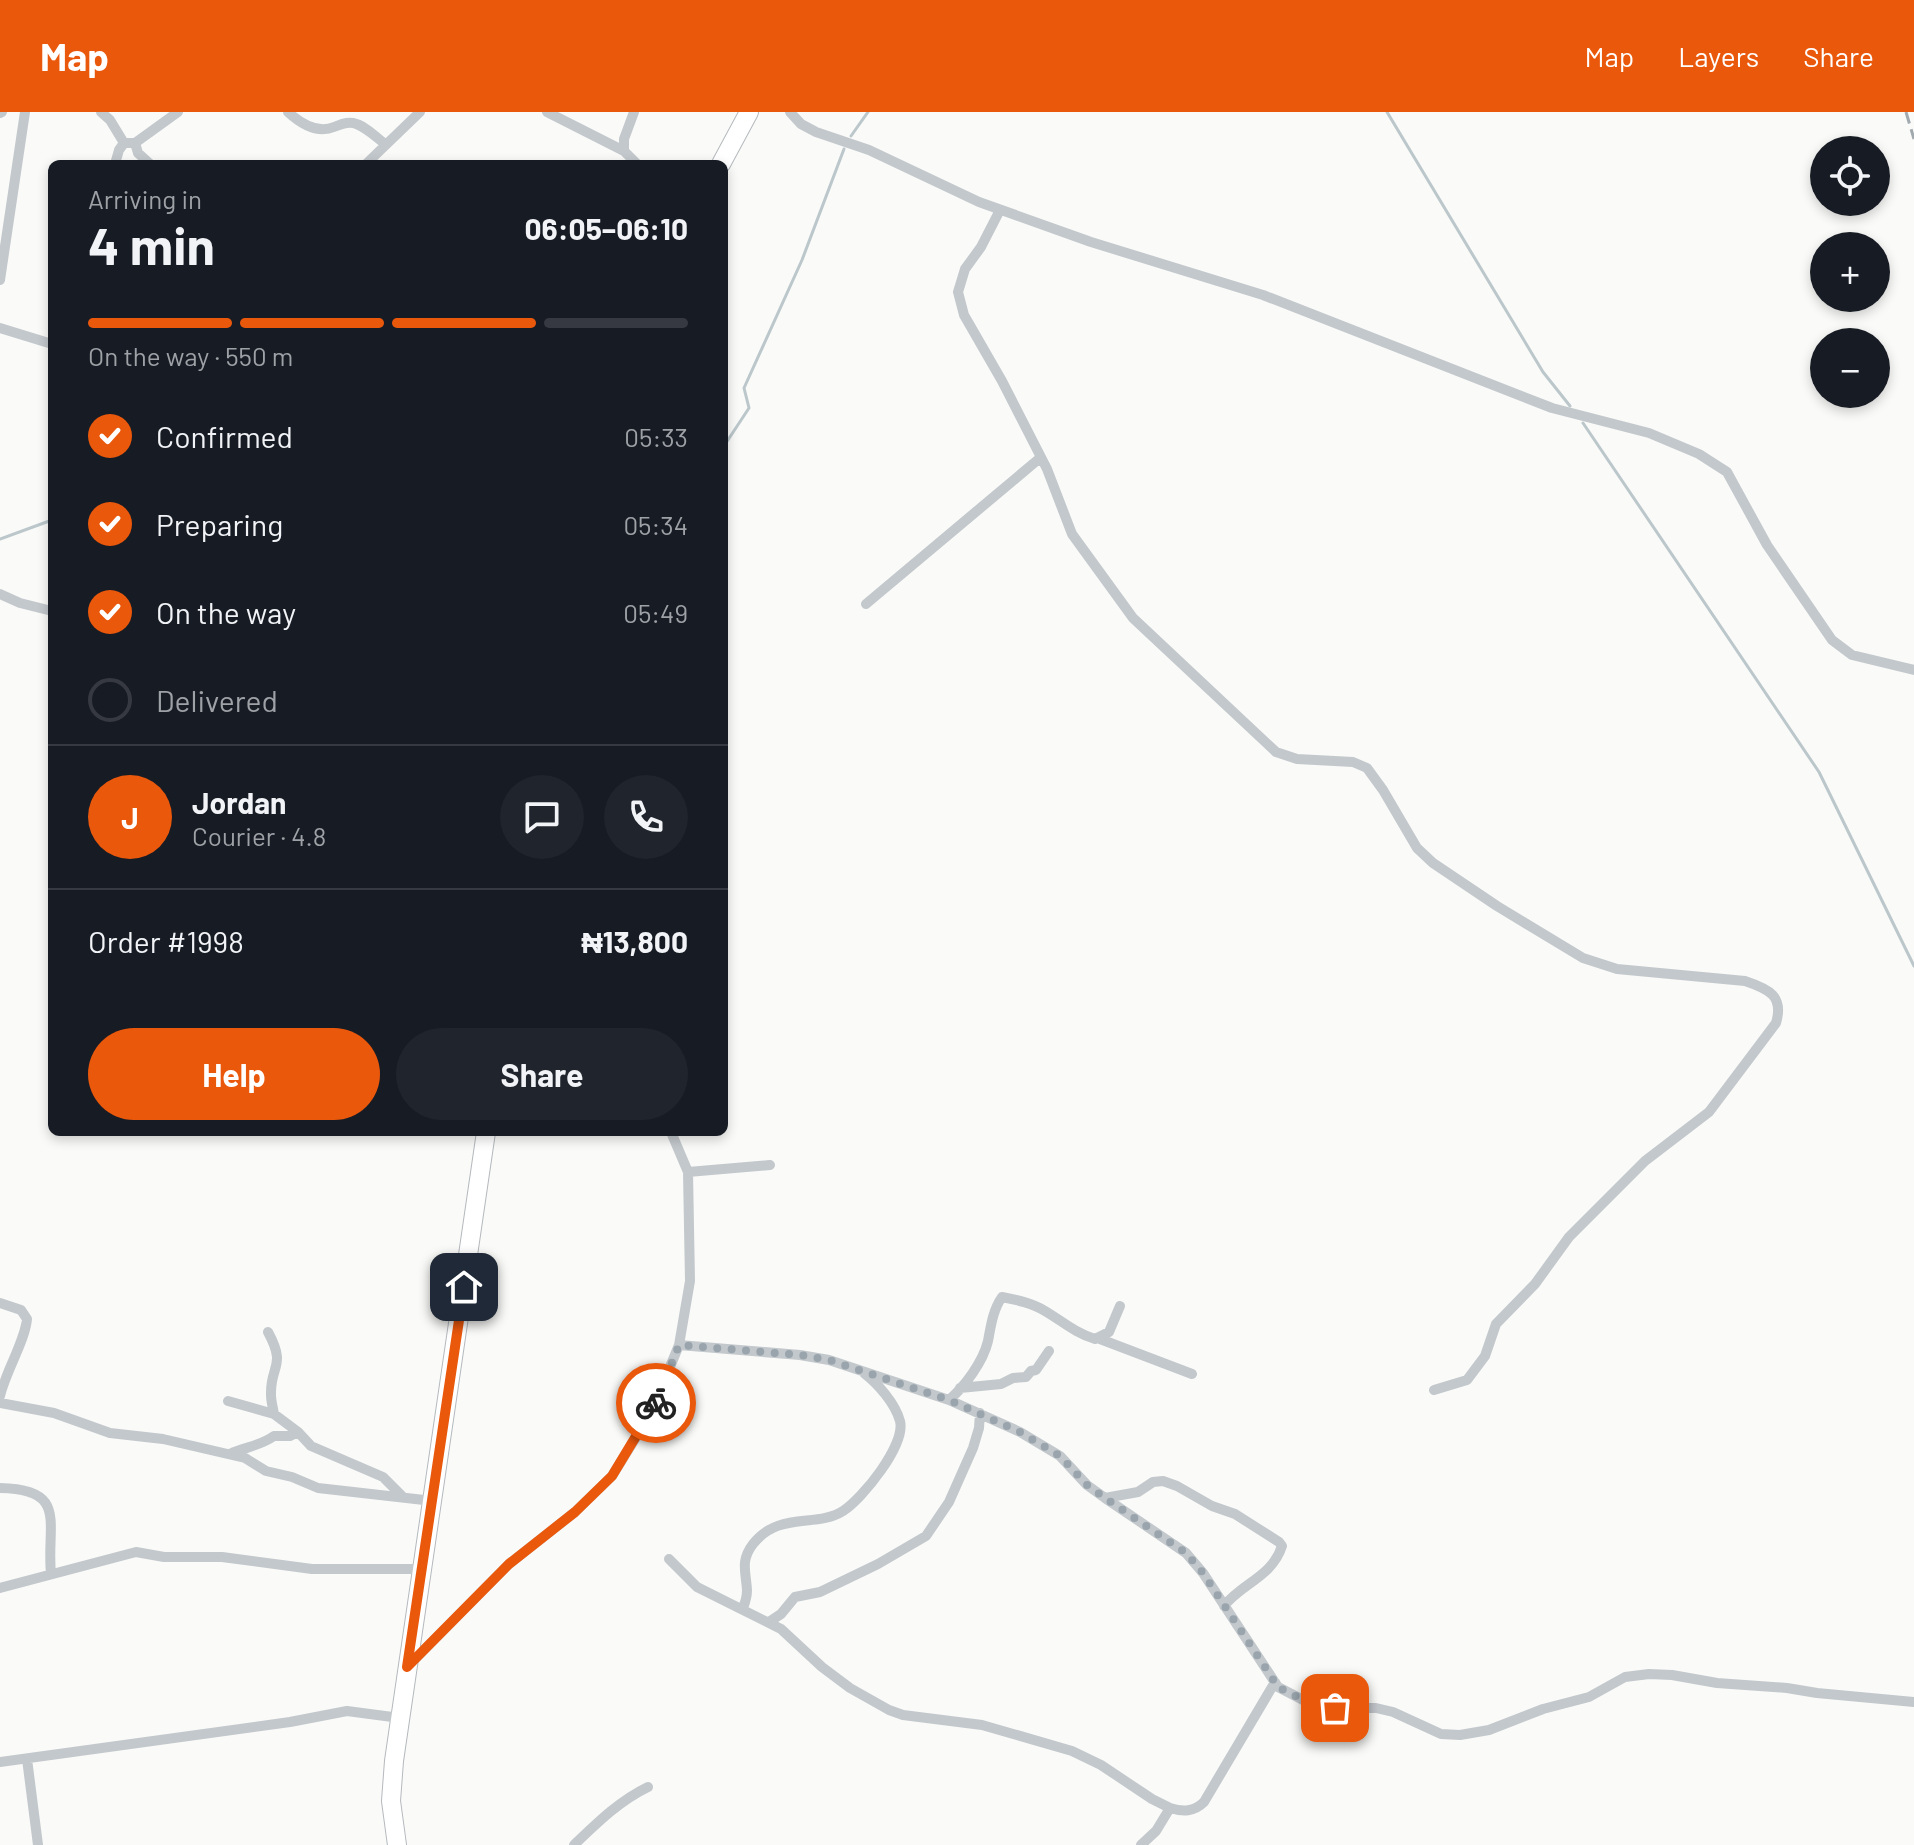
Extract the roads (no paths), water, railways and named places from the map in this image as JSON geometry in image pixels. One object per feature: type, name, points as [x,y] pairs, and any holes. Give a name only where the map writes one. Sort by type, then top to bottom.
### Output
[{"type":"highway","points":[[723,160],[749,112]]},
{"type":"highway","points":[[397,1845],[391,1801],[400,1718],[485,1136]]},
{"type":"street","points":[[0,280],[25,112]]},
{"type":"street","points":[[101,112],[146,160]]},
{"type":"street","points":[[116,160],[119,150],[178,112]]},
{"type":"street","points":[[288,112],[316,129],[357,123],[385,144]]},
{"type":"street","points":[[370,160],[420,112]]},
{"type":"street","points":[[547,112],[624,151],[633,160]]},
{"type":"street","points":[[624,151],[624,139],[634,112]]},
{"type":"street","points":[[790,112],[801,124],[816,132],[869,150],[1000,210],[1263,295],[1552,408],[1649,433],[1699,454],[1727,472],[1767,545],[1832,640],[1852,655],[1914,670]]},
{"type":"street","points":[[1000,210],[981,247],[965,269],[958,292],[964,315],[1002,381],[1040,458],[1072,534],[1133,618],[1276,752],[1297,759],[1353,762],[1367,768],[1417,848],[1433,863],[1583,958],[1617,969],[1745,981],[1760,986],[1776,998],[1780,1008],[1776,1023],[1709,1112],[1645,1161],[1569,1237],[1535,1284],[1496,1324],[1485,1356],[1467,1380],[1434,1390]]},
{"type":"street","points":[[0,328],[48,343]]},
{"type":"street","points":[[866,604],[1040,458]]},
{"type":"street","points":[[0,594],[48,610]]},
{"type":"street","points":[[407,1667],[509,1564],[575,1512],[612,1476],[651,1413],[679,1345],[690,1281],[688,1172],[673,1136]]},
{"type":"street","points":[[688,1172],[770,1165]]},
{"type":"street","points":[[949,1400],[976,1369],[1002,1297],[1030,1303],[1085,1336],[1192,1374]]},
{"type":"street","points":[[0,1303],[21,1310],[27,1319],[0,1396]]},
{"type":"street","points":[[1100,1339],[1109,1332],[1120,1306]]},
{"type":"street","points":[[268,1332],[279,1364],[270,1392],[274,1414]]},
{"type":"street","points":[[679,1345],[800,1355],[859,1369],[949,1400],[1020,1432],[1060,1456],[1087,1485],[1186,1553],[1278,1687],[1307,1702],[1335,1708],[1376,1708],[1393,1712],[1441,1734],[1460,1735],[1489,1730],[1543,1709],[1589,1697],[1625,1677],[1649,1674],[1914,1702]]},
{"type":"street","points":[[960,1388],[1001,1384],[1013,1378],[1026,1377],[1036,1370],[1049,1351]]},
{"type":"street","points":[[743,1608],[747,1591],[744,1564],[753,1544],[777,1525],[842,1512],[878,1475],[894,1449],[901,1424],[894,1408],[875,1382],[859,1369]]},
{"type":"street","points":[[228,1401],[274,1414],[311,1446],[383,1477],[404,1498]]},
{"type":"street","points":[[0,1403],[54,1413],[110,1433],[163,1439],[245,1458],[266,1471],[318,1488],[433,1501]]},
{"type":"street","points":[[769,1622],[781,1614],[795,1597],[820,1592],[926,1536],[949,1502],[973,1448],[980,1413]]},
{"type":"street","points":[[230,1454],[262,1445],[274,1436],[290,1436],[298,1432]]},
{"type":"street","points":[[1105,1498],[1138,1492],[1153,1482],[1163,1481],[1235,1514],[1279,1542],[1282,1546],[1280,1552],[1268,1571],[1224,1606]]},
{"type":"street","points":[[0,1488],[37,1493],[46,1502],[52,1525],[51,1574]]},
{"type":"street","points":[[0,1588],[136,1552],[164,1557],[222,1557],[312,1569],[422,1569]]},
{"type":"street","points":[[669,1559],[697,1587],[781,1629],[850,1688],[889,1710],[903,1715],[982,1725],[1072,1751],[1101,1765],[1170,1808],[1192,1810],[1204,1802],[1275,1682]]},
{"type":"street","points":[[0,1762],[347,1711],[400,1718]]},
{"type":"street","points":[[27,1759],[38,1845]]},
{"type":"street","points":[[574,1845],[591,1827],[648,1787]]},
{"type":"street","points":[[1141,1845],[1156,1831],[1170,1808]]},
{"type":"waterway","points":[[851,136],[868,112]]},
{"type":"waterway","points":[[1387,112],[1543,372],[1570,406]]},
{"type":"waterway","points":[[728,440],[749,408],[744,388],[802,260],[844,149]]},
{"type":"waterway","points":[[1583,423],[1819,772],[1914,966]]},
{"type":"waterway","points":[[0,539],[48,521]]},
{"type":"railway","points":[[1906,112],[1914,139]]}]
